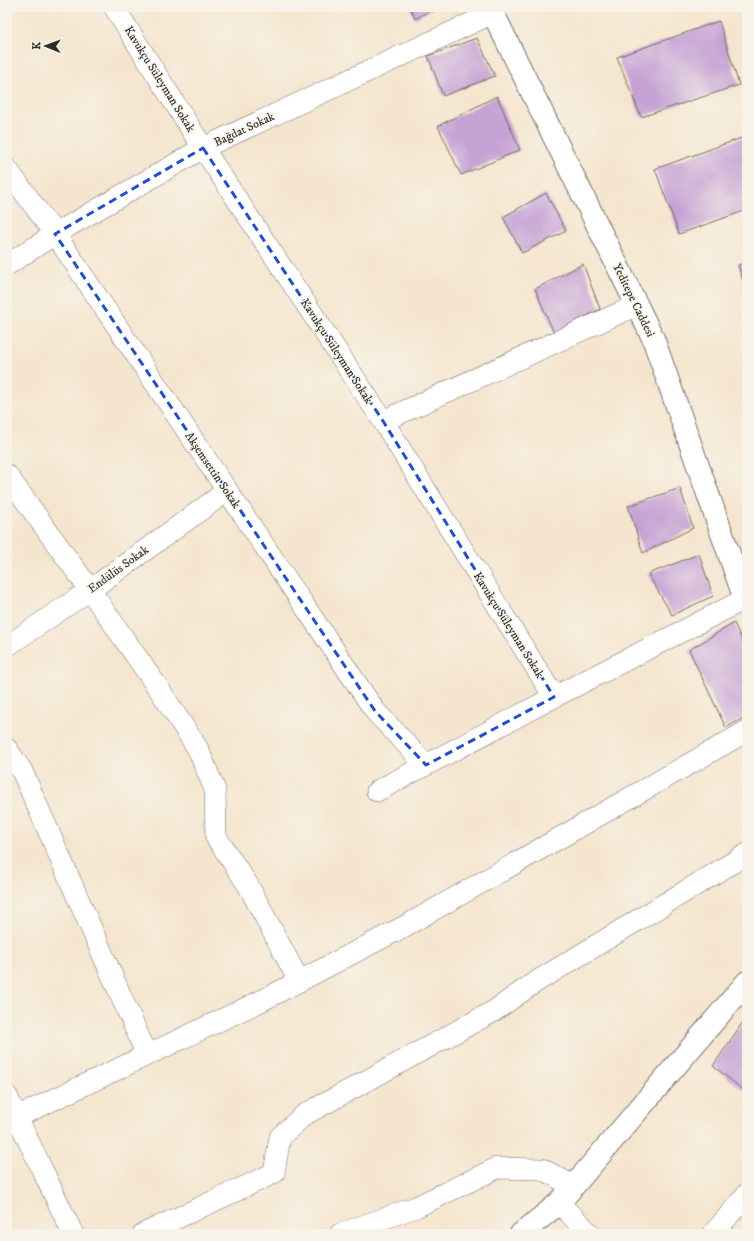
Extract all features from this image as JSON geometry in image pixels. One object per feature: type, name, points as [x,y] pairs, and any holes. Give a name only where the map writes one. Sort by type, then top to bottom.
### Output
[{"type":"street","name":"Kavukçu Süleyman Sokak","points":[[114,7],[203,148],[383,421],[554,697]]},
{"type":"street","name":"Bağdat Sokak","points":[[7,265],[55,234],[203,148],[491,10]]},
{"type":"street","name":"Yeditepe Caddesi","points":[[491,10],[653,338],[746,602]]},
{"type":"street","name":"Akşemsettin Sokak","points":[[7,169],[55,234],[375,711],[426,765]]},
{"type":"street","points":[[383,421],[636,305]]},
{"type":"street","points":[[7,475],[90,590],[161,692],[198,749],[215,790],[216,837],[248,885],[299,981]]},
{"type":"street","name":"Endülüs Sokak","points":[[7,646],[90,590],[227,491]]},
{"type":"street","points":[[377,791],[554,697],[746,602]]},
{"type":"street","points":[[17,1117],[264,999],[414,921],[747,732]]},
{"type":"street","points":[[7,749],[22,771],[147,1055]]},
{"type":"street","points":[[143,1234],[274,1173],[280,1137],[304,1115],[494,1011],[534,983],[747,854]]},
{"type":"street","points":[[521,1234],[559,1203],[747,982]]},
{"type":"street","points":[[7,1096],[73,1234]]},
{"type":"street","points":[[340,1234],[416,1207],[497,1168],[542,1170],[573,1186]]},
{"type":"street","points":[[713,1234],[747,1194]]},
{"type":"street","points":[[559,1203],[590,1234]]},
{"type":"highlighted area","points":[[203,148],[383,421],[554,697],[426,765],[375,711],[55,234]]},
{"type":"building","points":[[410,7],[436,7],[415,19]]},
{"type":"building","points":[[719,21],[739,85],[641,117],[617,57]]},
{"type":"building","points":[[477,38],[495,76],[443,96],[428,56]]},
{"type":"building","points":[[497,96],[520,150],[461,175],[438,126]]},
{"type":"building","points":[[747,136],[747,210],[679,234],[655,169]]},
{"type":"building","points":[[546,193],[566,231],[522,253],[503,217]]},
{"type":"building","points":[[747,262],[747,292],[738,265]]},
{"type":"building","points":[[583,264],[600,309],[554,333],[535,289]]},
{"type":"building","points":[[680,488],[693,528],[643,553],[628,506]]},
{"type":"building","points":[[699,554],[713,596],[672,615],[648,574]]},
{"type":"building","points":[[734,623],[747,651],[747,716],[726,728],[689,650]]},
{"type":"building","points":[[747,1016],[747,1093],[713,1066]]}]
